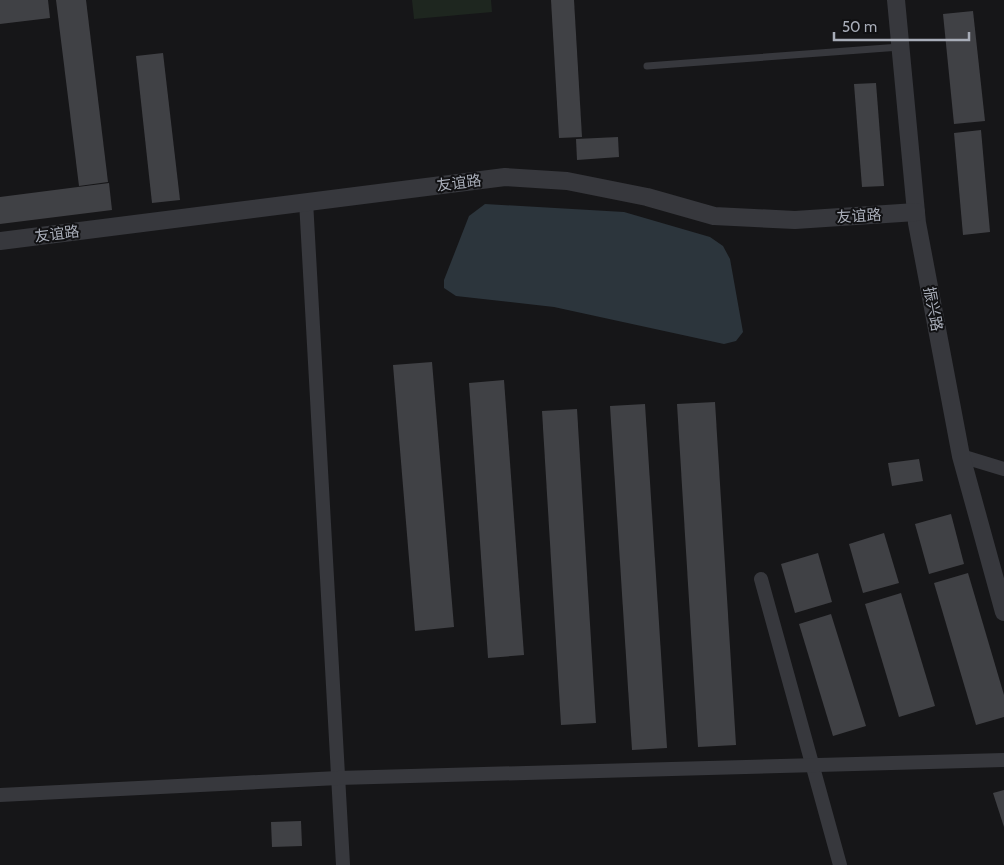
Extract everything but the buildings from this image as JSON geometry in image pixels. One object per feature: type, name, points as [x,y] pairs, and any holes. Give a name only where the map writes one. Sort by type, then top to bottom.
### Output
[{"type":"street","name":"振兴路","points":[[896,0],[916,212],[961,456],[1004,612]]},
{"type":"street","name":"友谊路","points":[[0,241],[505,177],[567,181],[647,197],[714,216],[795,220],[916,212]]},
{"type":"street","points":[[306,201],[343,865]]},
{"type":"street","points":[[961,456],[1004,469]]},
{"type":"street","points":[[761,579],[840,865]]},
{"type":"street","points":[[0,795],[338,778],[1004,760]]},
{"type":"lane","points":[[647,66],[900,47]]},
{"type":"shaded area","points":[[412,0],[491,0],[492,12],[414,19]]},
{"type":"shaded area","points":[[485,204],[624,212],[710,237],[723,246],[730,259],[743,332],[736,341],[724,344],[554,307],[456,296],[444,288],[444,280],[469,216]]}]
